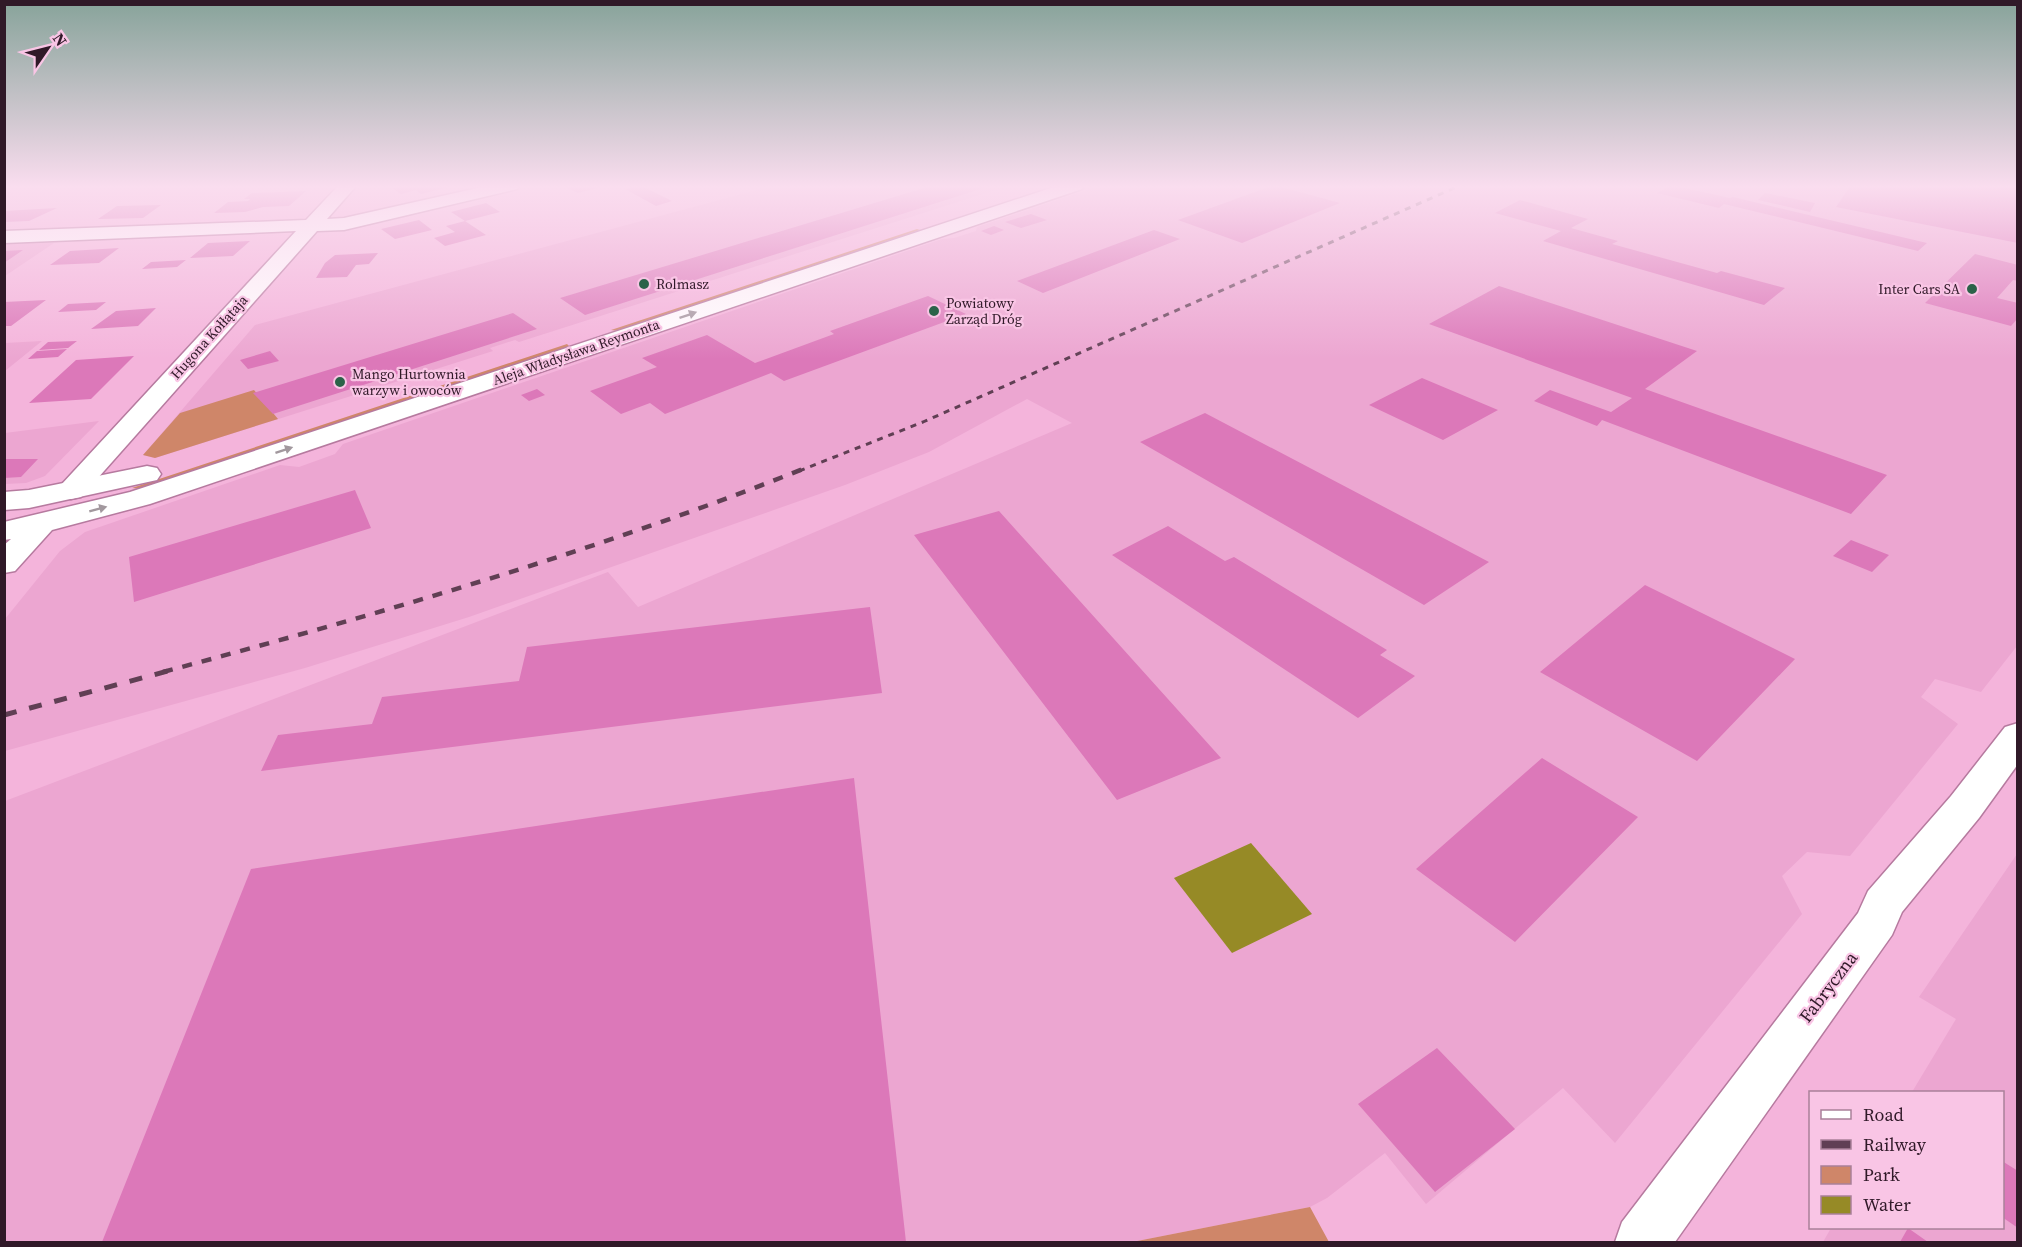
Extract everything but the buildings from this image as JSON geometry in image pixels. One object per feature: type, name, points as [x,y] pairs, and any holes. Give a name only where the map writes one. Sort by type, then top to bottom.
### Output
[{"type":"street","name":"Hugona Kołłątaja","points":[[4,564],[294,243]]},
{"type":"street","name":"Aleja Władysława Reymonta","points":[[4,501],[29,500],[146,474],[850,243]]},
{"type":"street","name":"Aleja Władysława Reymonta","points":[[4,531],[42,524],[140,498],[900,243]]},
{"type":"street","name":"Fabryczna","points":[[1642,1242],[1877,922],[1883,904],[1965,807],[2018,736]]},
{"type":"shaded area","points":[[44,243],[54,243],[5,276],[4,244]]},
{"type":"shaded area","points":[[559,243],[829,243],[519,342],[515,340],[490,348],[493,351],[155,458],[143,455],[255,325]]},
{"type":"shaded area","points":[[930,243],[2017,243],[2017,646],[1981,692],[1935,679],[1921,697],[1958,724],[1850,856],[1807,852],[1782,876],[1802,914],[1615,1143],[1563,1088],[1426,1204],[1385,1153],[1327,1198],[1310,1207],[1132,1242],[5,1242],[5,801],[608,572],[638,607],[1072,423],[1027,399],[929,452],[845,485],[469,617],[305,668],[5,751],[5,619],[60,551],[85,532],[280,465],[299,467],[335,454],[343,444]]},
{"type":"shaded area","points":[[42,341],[5,371],[5,343]]},
{"type":"shaded area","points":[[99,421],[45,476],[26,483],[5,484],[5,433]]},
{"type":"shaded area","points":[[2017,854],[2017,1242],[1823,1242],[1830,1229],[2004,1229],[2004,1091],[1913,1091],[1956,1019],[1919,997]]},
{"type":"green space","points":[[874,243],[881,243],[618,331],[611,330]]},
{"type":"green space","points":[[567,344],[569,346],[565,349],[143,489],[132,488]]},
{"type":"green space","points":[[254,390],[278,419],[155,458],[143,455],[180,413]]},
{"type":"green space","points":[[1310,1207],[1329,1242],[1132,1242]]},
{"type":"water","points":[[1251,843],[1312,914],[1232,953],[1174,878]]},
{"type":"railway","points":[[799,471],[923,422],[1329,243]]},
{"type":"railway","points":[[163,672],[486,580],[645,528],[803,469]]},
{"type":"railway","points":[[4,715],[168,671]]},
{"type":"place","name":"Rolmasz","points":[[644,284]]},
{"type":"place","name":"Inter Cars SA","points":[[1972,289]]},
{"type":"place","name":"Powiatowy Zarząd Dróg","points":[[934,311]]},
{"type":"place","name":"Mango Hurtownia warzyw i owoców","points":[[340,382]]}]
